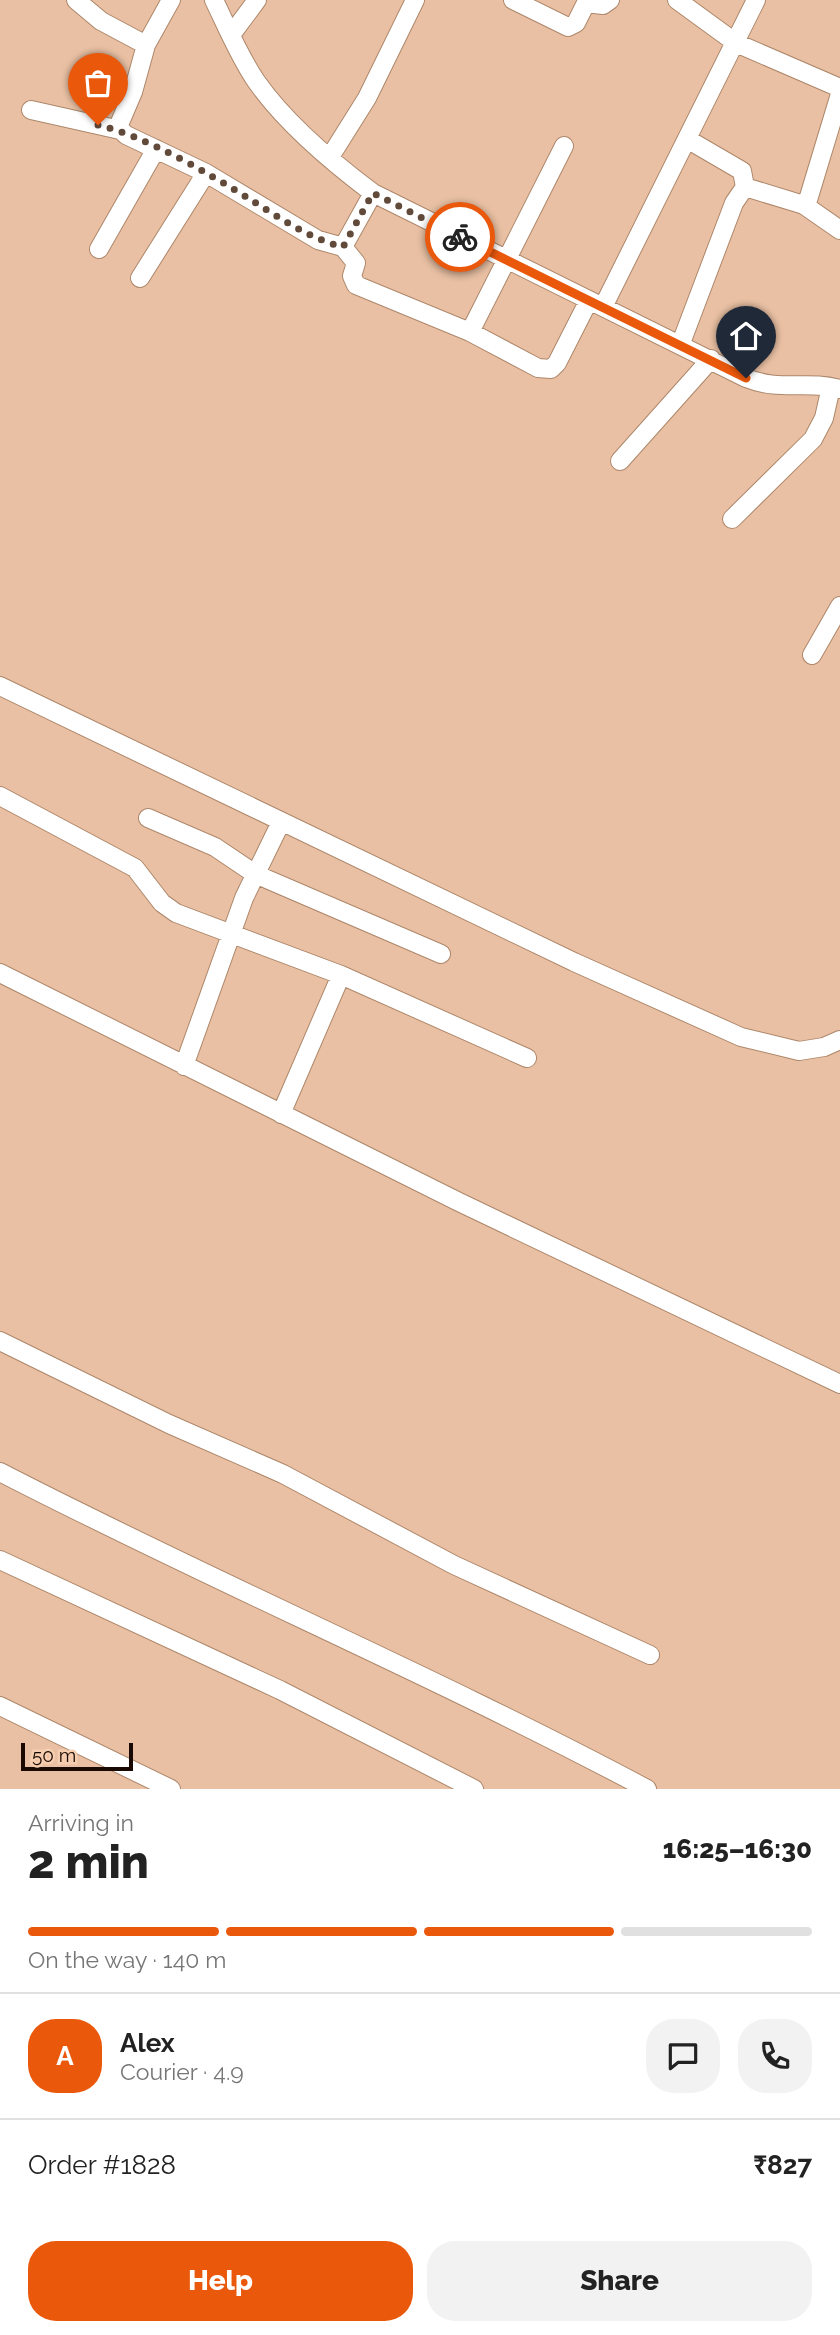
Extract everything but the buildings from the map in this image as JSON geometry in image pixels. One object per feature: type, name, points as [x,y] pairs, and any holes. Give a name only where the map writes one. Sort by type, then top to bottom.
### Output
[{"type":"street","points":[[76,0],[101,21],[146,45]]},
{"type":"street","points":[[214,0],[256,81],[270,98],[330,158],[373,193],[763,384],[836,388],[813,439],[732,519]]},
{"type":"street","points":[[231,35],[257,0]]},
{"type":"street","points":[[330,158],[367,98],[415,0]]},
{"type":"street","points":[[513,0],[568,27],[576,23],[586,3],[603,5],[610,0]]},
{"type":"street","points":[[677,0],[736,43],[840,88]]},
{"type":"street","points":[[31,110],[120,130],[206,173],[304,232],[343,247],[356,262],[352,276],[356,285],[470,332],[538,368],[551,369],[596,303],[687,139],[756,0]]},
{"type":"street","points":[[120,130],[119,120],[133,92],[146,45],[164,3]]},
{"type":"street","points":[[804,205],[808,200],[840,94]]},
{"type":"street","points":[[681,343],[734,203],[745,187],[742,171],[687,139]]},
{"type":"street","points":[[470,332],[564,146]]},
{"type":"street","points":[[99,249],[156,149]]},
{"type":"street","points":[[140,278],[206,173]]},
{"type":"street","points":[[745,187],[804,205],[840,230]]},
{"type":"street","points":[[343,247],[373,193]]},
{"type":"street","points":[[620,461],[712,359]]},
{"type":"street","points":[[812,654],[840,606]]},
{"type":"street","points":[[0,686],[586,968],[741,1037],[799,1051],[824,1048],[840,1040]]},
{"type":"street","points":[[0,796],[135,869],[162,903],[176,913],[341,975],[527,1058]]},
{"type":"street","points":[[148,818],[215,847],[255,874],[441,954]]},
{"type":"street","points":[[184,1066],[230,935],[255,874],[281,822]]},
{"type":"street","points":[[0,972],[281,1114],[840,1384]]},
{"type":"street","points":[[281,1114],[341,975]]},
{"type":"street","points":[[0,1341],[169,1424],[282,1474],[454,1565],[650,1655]]},
{"type":"street","points":[[0,1472],[406,1671],[548,1737],[647,1789]]},
{"type":"street","points":[[0,1560],[280,1690],[474,1789]]},
{"type":"street","points":[[0,1706],[171,1789]]},
{"type":"way so far","points":[[98,125],[120,130],[206,173],[318,240],[343,247],[373,193],[460,237]]},
{"type":"route","points":[[460,237],[681,343],[746,378]]}]
